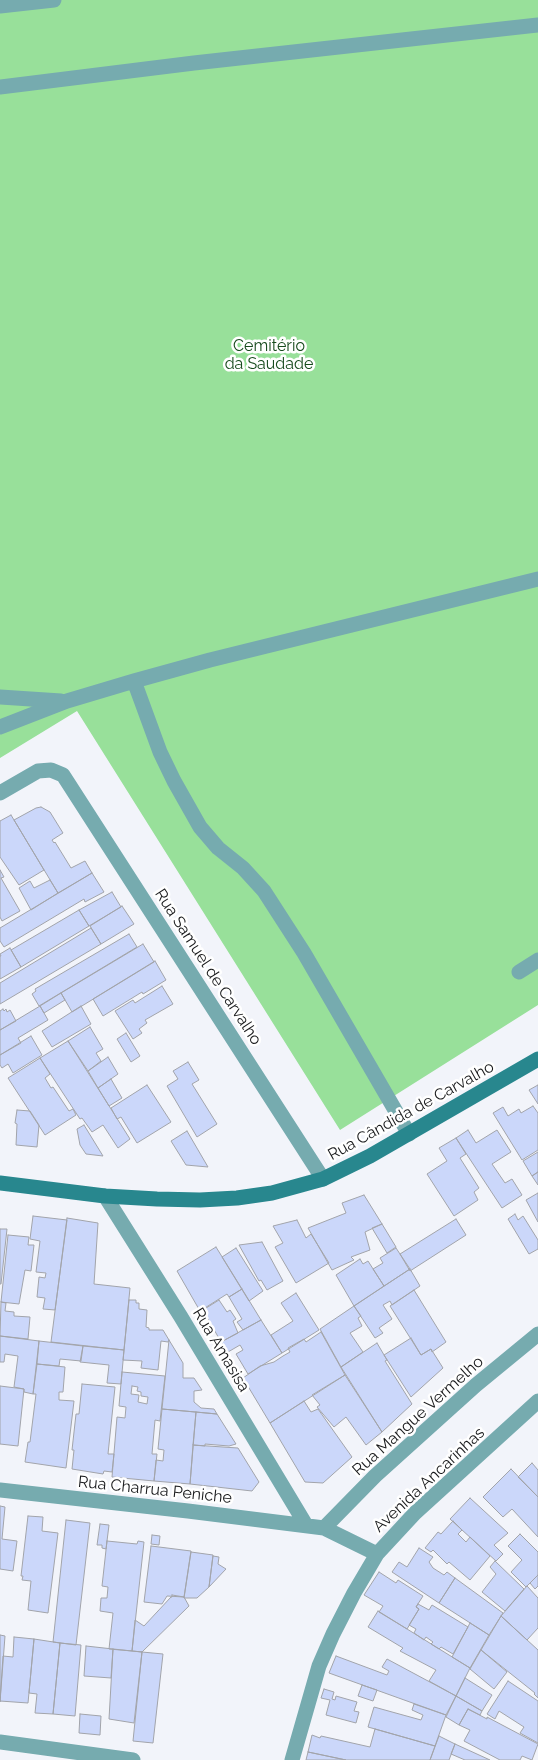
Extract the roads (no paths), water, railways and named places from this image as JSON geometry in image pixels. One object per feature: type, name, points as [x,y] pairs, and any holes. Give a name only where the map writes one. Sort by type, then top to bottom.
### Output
[{"type":"street","points":[[0,6],[54,0]]},
{"type":"street","points":[[0,87],[538,25]]},
{"type":"street","points":[[0,727],[67,701],[210,660],[538,579]]},
{"type":"street","points":[[134,681],[160,752],[197,821],[218,848],[243,868],[264,891],[304,953],[409,1134]]},
{"type":"street","points":[[0,697],[67,701]]},
{"type":"street","name":"Rua Samuel de Carvalho","points":[[0,793],[38,771],[51,770],[63,774],[323,1179]]},
{"type":"street","points":[[519,972],[538,960]]},
{"type":"street","name":"Rua Cândida de Carvalho","points":[[0,1183],[105,1196],[191,1200],[238,1198],[272,1193],[323,1179],[370,1156],[538,1059]]},
{"type":"street","name":"Rua Amasisa","points":[[105,1196],[181,1317],[306,1525]]},
{"type":"street","name":"Rua Mangue Vermelho","points":[[324,1528],[397,1457],[476,1385],[538,1334]]},
{"type":"street","name":"Avenida Ancarinhas","points":[[292,1760],[319,1666],[354,1593],[377,1554],[415,1513],[538,1401]]},
{"type":"street","name":"Rua Charrua Peniche","points":[[0,1490],[324,1528],[377,1554]]},
{"type":"street","points":[[0,1742],[133,1760]]},
{"type":"park label","name":"Cemitério da Saudade","points":[[269,355]]}]
